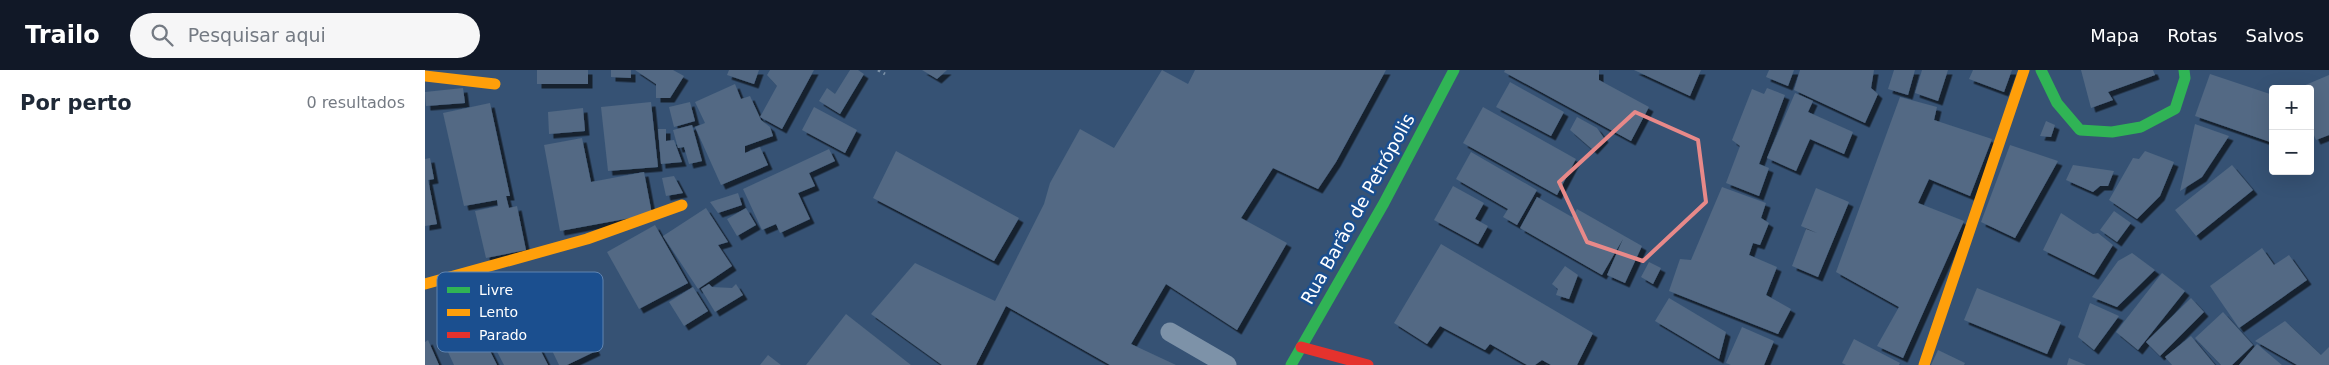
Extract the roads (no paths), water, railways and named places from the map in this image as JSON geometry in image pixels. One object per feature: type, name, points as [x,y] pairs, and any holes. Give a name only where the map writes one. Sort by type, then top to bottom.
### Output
[{"type":"street","name":"Rua Barão de Petrópolis","points":[[1291,365],[1384,204],[1454,70]]},
{"type":"street","points":[[1924,365],[2024,70]]},
{"type":"street","points":[[2041,70],[2050,93],[2062,112],[2080,130],[2112,132],[2141,128],[2175,109],[2185,78],[2184,70]]},
{"type":"street","points":[[425,76],[495,84]]},
{"type":"street","points":[[470,272],[564,247],[625,227],[682,205]]},
{"type":"street","points":[[1301,347],[1368,365]]},
{"type":"lane","points":[[1170,332],[1227,365]]}]
